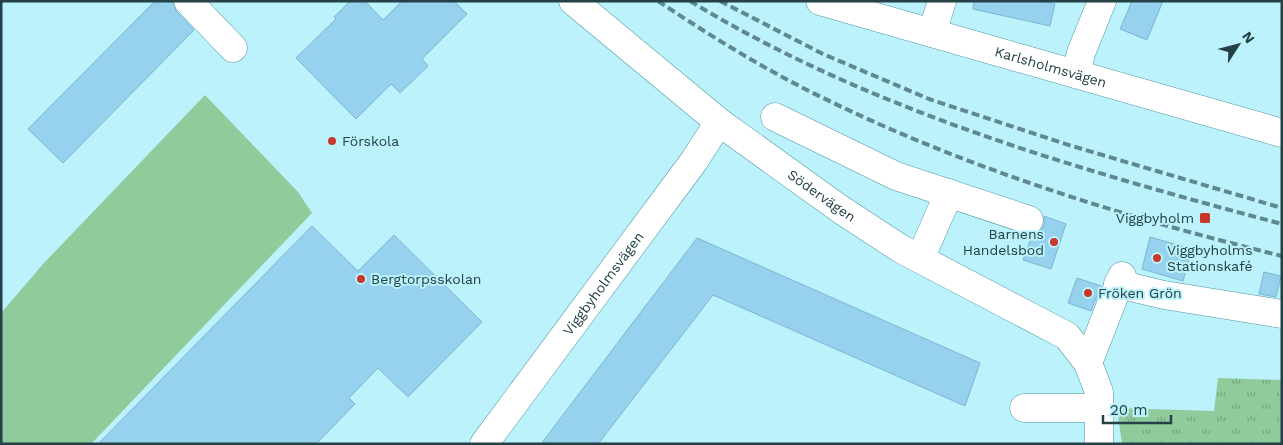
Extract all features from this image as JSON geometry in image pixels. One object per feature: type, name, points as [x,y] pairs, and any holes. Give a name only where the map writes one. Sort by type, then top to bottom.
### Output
[{"type":"street","points":[[188,1],[233,48]]},
{"type":"street","name":"Södervägen","points":[[573,1],[719,122],[840,209],[920,259],[1066,336],[1088,363],[1099,392],[1099,444]]},
{"type":"street","name":"Karlsholmsvägen","points":[[820,1],[1282,133]]},
{"type":"street","points":[[932,33],[942,1]]},
{"type":"street","points":[[1076,74],[1082,52],[1102,1]]},
{"type":"street","points":[[775,117],[896,176],[1029,220]]},
{"type":"street","name":"Viggbyholmsvägen","points":[[484,444],[694,161],[719,122]]},
{"type":"street","points":[[920,259],[949,193]]},
{"type":"street","points":[[1088,363],[1120,280],[1164,295],[1282,314]]},
{"type":"street","points":[[1024,408],[1100,408]]},
{"type":"green space","points":[[205,95],[298,192],[312,213],[91,444],[1,444],[1,313],[44,263]]},
{"type":"green space","points":[[1218,378],[1282,380],[1282,444],[1122,444],[1117,408],[1214,411]]},
{"type":"building","points":[[155,1],[173,1],[176,11],[194,30],[63,163],[28,129]]},
{"type":"building","points":[[350,1],[365,1],[383,20],[402,1],[454,1],[467,14],[422,59],[428,66],[400,93],[391,84],[356,119],[296,58],[336,19],[334,17]]},
{"type":"building","points":[[974,1],[1043,1],[1055,4],[1050,26],[973,9]]},
{"type":"building","points":[[1132,1],[1163,1],[1147,40],[1120,29]]},
{"type":"building","points":[[1044,216],[1066,224],[1051,269],[1023,260],[1032,235],[1039,232],[1044,225]]},
{"type":"building","name":"Bergtorpsskolan","points":[[312,226],[358,271],[394,235],[482,322],[408,397],[378,368],[349,398],[355,404],[316,444],[98,444]]},
{"type":"building","points":[[1150,237],[1192,249],[1183,281],[1142,269]]},
{"type":"building","points":[[697,238],[980,363],[965,406],[713,295],[598,444],[541,444]]},
{"type":"building","points":[[1264,272],[1281,276],[1276,297],[1259,294]]},
{"type":"building","points":[[1077,278],[1101,286],[1091,311],[1068,303]]},
{"type":"railway","points":[[658,1],[731,48],[788,80],[864,117],[922,142],[1040,187],[1160,224],[1282,256]]},
{"type":"railway","points":[[690,1],[759,40],[830,75],[903,106],[1053,159],[1282,224]]},
{"type":"railway","points":[[720,1],[823,54],[929,99],[1072,146],[1282,208]]},
{"type":"place","name":"Förskola","points":[[332,141]]},
{"type":"place","name":"Viggbyholm","points":[[1205,218]]},
{"type":"place","name":"Barnens Handelsbod","points":[[1054,242]]},
{"type":"place","name":"Viggbyholms Stationskafé","points":[[1157,258]]},
{"type":"place","name":"Bergtorpsskolan","points":[[361,279]]},
{"type":"place","name":"Fröken Grön","points":[[1088,293]]}]
